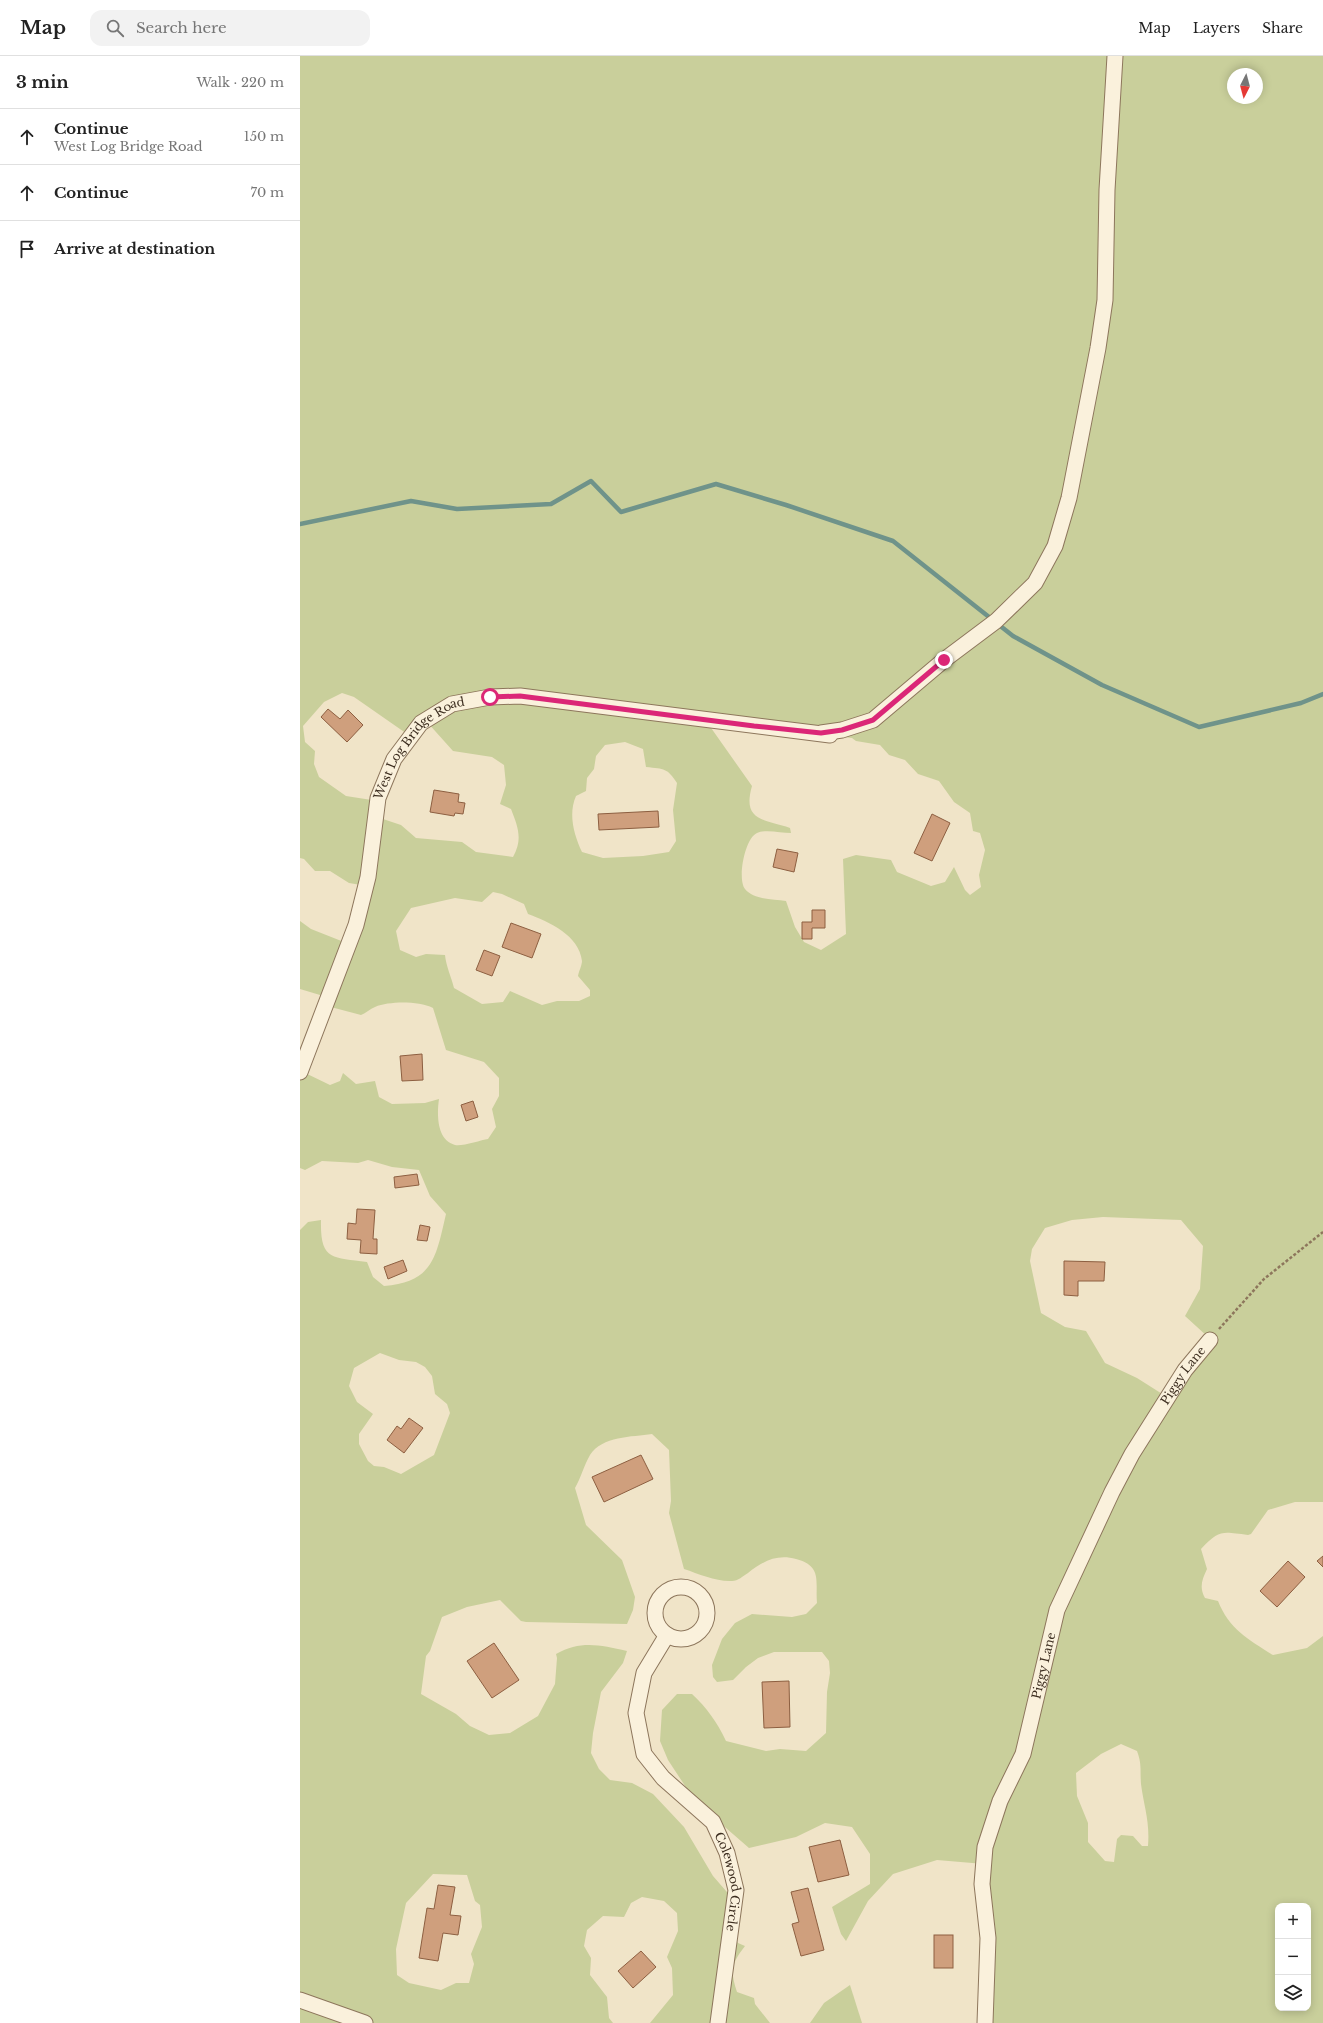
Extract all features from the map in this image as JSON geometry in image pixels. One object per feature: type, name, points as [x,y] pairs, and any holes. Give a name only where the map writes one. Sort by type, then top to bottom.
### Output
[{"type":"street","points":[[821,733],[842,730],[873,720],[944,660],[994,623],[1035,583],[1055,546],[1069,498],[1098,348],[1105,300],[1107,190],[1115,56]]},
{"type":"street","name":"West Log Bridge Road","points":[[300,1072],[356,925],[368,877],[378,798],[386,775],[406,740],[421,723],[436,712],[452,704],[472,699],[520,696],[754,726],[821,733],[842,737]]},
{"type":"street","name":"Piggy Lane","points":[[985,2023],[988,1938],[982,1884],[985,1847],[1000,1801],[1024,1754],[1057,1610],[1112,1492],[1132,1454],[1185,1370],[1210,1340]]},
{"type":"street","name":"Colewood Circle","points":[[667,1635],[644,1672],[636,1713],[644,1754],[663,1778],[713,1822],[727,1853],[736,1890],[718,2023]]},
{"type":"street","points":[[300,2000],[365,2023]]},
{"type":"path","points":[[1210,1340],[1264,1279],[1323,1232]]},
{"type":"green space","points":[[300,56],[1323,56],[1323,1502],[1295,1502],[1268,1510],[1251,1534],[1222,1533],[1213,1538],[1201,1549],[1207,1569],[1202,1584],[1202,1590],[1205,1598],[1218,1601],[1228,1619],[1248,1639],[1273,1655],[1307,1648],[1323,1636],[1323,2023],[986,2023],[984,1864],[937,1860],[893,1874],[868,1901],[846,1941],[841,1934],[832,1907],[870,1884],[870,1854],[852,1827],[825,1823],[796,1837],[749,1848],[695,1801],[668,1760],[660,1741],[662,1710],[677,1694],[692,1694],[711,1716],[726,1741],[766,1751],[780,1749],[806,1751],[826,1733],[827,1692],[830,1673],[829,1661],[822,1652],[774,1652],[758,1658],[733,1680],[717,1682],[713,1677],[712,1665],[722,1639],[735,1623],[752,1614],[792,1617],[806,1614],[817,1603],[817,1582],[814,1570],[805,1562],[783,1557],[765,1562],[734,1581],[714,1579],[684,1569],[669,1513],[671,1501],[669,1450],[652,1434],[618,1438],[602,1444],[590,1455],[575,1488],[586,1525],[622,1560],[635,1597],[633,1610],[627,1624],[526,1622],[521,1621],[500,1600],[467,1607],[442,1617],[430,1651],[426,1656],[421,1694],[456,1714],[470,1726],[489,1735],[510,1733],[538,1716],[555,1684],[556,1654],[582,1645],[608,1647],[627,1651],[623,1663],[601,1692],[593,1733],[591,1753],[599,1769],[610,1780],[632,1783],[653,1794],[684,1827],[713,1876],[733,1899],[734,1936],[738,1943],[745,1946],[734,1963],[733,1968],[733,1978],[737,1992],[754,1998],[755,2004],[770,2023],[650,2023],[673,1995],[672,1968],[667,1957],[678,1931],[677,1913],[664,1901],[642,1897],[631,1903],[624,1917],[603,1916],[587,1930],[584,1946],[591,1958],[590,1975],[607,1997],[609,2018],[613,2023],[300,2023],[300,1230],[308,1222],[321,1220],[321,1233],[326,1250],[330,1254],[337,1257],[367,1262],[373,1277],[384,1286],[413,1279],[423,1273],[435,1254],[446,1214],[430,1196],[419,1170],[392,1167],[368,1160],[358,1163],[322,1161],[305,1170],[300,1168],[300,1059],[301,1071],[330,1085],[340,1081],[343,1073],[356,1084],[375,1081],[379,1097],[392,1104],[425,1103],[439,1099],[438,1118],[441,1132],[444,1138],[455,1145],[488,1139],[496,1127],[492,1109],[499,1096],[499,1078],[484,1062],[446,1050],[433,1008],[420,1004],[396,1003],[375,1007],[361,1015],[327,1006],[330,998],[300,989],[300,921],[311,929],[349,944],[367,886],[349,883],[330,871],[315,871],[304,859],[300,858]],"holes":[[[342,693],[354,697],[410,736],[427,722],[453,751],[492,757],[504,765],[506,785],[500,804],[511,809],[516,822],[519,839],[513,857],[476,852],[462,842],[416,838],[401,825],[377,817],[378,801],[346,796],[319,777],[314,764],[315,751],[305,742],[303,726],[324,702]],[[709,725],[819,734],[852,738],[856,741],[880,745],[889,755],[905,760],[918,774],[939,781],[954,802],[970,813],[973,831],[980,833],[985,850],[979,875],[981,887],[970,895],[965,890],[954,867],[945,882],[931,886],[897,872],[891,860],[856,855],[843,859],[846,934],[821,950],[804,942],[795,927],[786,901],[758,897],[749,893],[745,889],[743,884],[742,868],[746,850],[753,836],[757,833],[765,831],[791,833],[790,828],[757,817],[750,806],[752,786]],[[625,742],[643,749],[646,767],[665,770],[677,783],[673,810],[676,841],[669,852],[643,856],[603,858],[582,852],[574,832],[572,810],[576,796],[586,791],[587,778],[594,769],[596,756],[605,745]],[[493,892],[502,894],[524,904],[528,914],[545,921],[562,931],[569,937],[580,952],[582,964],[578,976],[590,990],[590,996],[579,1001],[557,1001],[542,1005],[510,991],[503,1002],[482,1004],[454,988],[447,967],[445,955],[426,954],[416,957],[400,950],[396,931],[411,908],[455,898],[482,902]],[[1103,1217],[1181,1220],[1203,1246],[1200,1289],[1185,1316],[1208,1337],[1167,1397],[1137,1378],[1105,1363],[1086,1331],[1065,1327],[1041,1313],[1030,1261],[1032,1249],[1045,1228],[1072,1220]],[[380,1353],[399,1360],[416,1362],[425,1367],[432,1376],[435,1394],[447,1404],[450,1413],[434,1455],[401,1474],[384,1467],[374,1466],[368,1461],[359,1444],[359,1434],[373,1414],[357,1402],[349,1386],[354,1368]],[[1121,1744],[1137,1751],[1139,1756],[1141,1784],[1147,1821],[1148,1846],[1142,1846],[1133,1836],[1121,1835],[1117,1839],[1114,1862],[1105,1861],[1088,1842],[1088,1823],[1077,1796],[1076,1773],[1101,1754]],[[433,1874],[467,1875],[475,1901],[480,1905],[482,1927],[471,1954],[474,1964],[469,1983],[456,1983],[441,1990],[409,1983],[397,1975],[396,1949],[406,1903]]]},
{"type":"green space","points":[[850,1985],[862,2023],[810,2023],[824,2003]]},
{"type":"building","points":[[328,709],[340,719],[348,710],[363,725],[347,742],[321,717]]},
{"type":"building","points":[[434,790],[459,794],[458,802],[465,803],[463,814],[455,813],[454,816],[430,812]]},
{"type":"building","points":[[658,811],[659,827],[599,830],[598,814]]},
{"type":"building","points":[[932,814],[950,823],[932,861],[914,853]]},
{"type":"building","points":[[777,849],[798,853],[794,872],[773,867]]},
{"type":"building","points":[[812,910],[825,910],[825,928],[812,928],[812,939],[802,939],[802,922],[812,922]]},
{"type":"building","points":[[511,923],[541,934],[532,958],[502,947]]},
{"type":"building","points":[[484,950],[500,956],[492,976],[476,970]]},
{"type":"building","points":[[422,1054],[423,1080],[402,1081],[400,1056]]},
{"type":"building","points":[[473,1101],[478,1117],[466,1121],[461,1105]]},
{"type":"building","points":[[417,1174],[419,1185],[395,1188],[394,1177]]},
{"type":"building","points":[[357,1209],[375,1210],[373,1239],[377,1239],[377,1254],[360,1253],[361,1240],[347,1239],[348,1223],[356,1224]]},
{"type":"building","points":[[420,1225],[430,1227],[427,1241],[417,1240]]},
{"type":"building","points":[[403,1260],[407,1271],[388,1279],[384,1267]]},
{"type":"building","points":[[1064,1261],[1105,1262],[1104,1281],[1078,1281],[1078,1296],[1064,1295]]},
{"type":"building","points":[[409,1418],[423,1428],[404,1453],[387,1440],[397,1426],[401,1429]]},
{"type":"building","points":[[641,1455],[653,1479],[604,1502],[592,1477]]},
{"type":"building","points":[[1323,1556],[1323,1567],[1317,1561]]},
{"type":"building","points":[[1288,1561],[1305,1577],[1277,1607],[1260,1591]]},
{"type":"building","points":[[494,1643],[519,1680],[492,1698],[467,1661]]},
{"type":"building","points":[[789,1681],[790,1727],[764,1728],[762,1682]]},
{"type":"building","points":[[840,1840],[849,1875],[818,1882],[809,1847]]},
{"type":"building","points":[[438,1885],[455,1887],[450,1915],[461,1916],[458,1935],[443,1933],[438,1961],[419,1958],[427,1908],[434,1909]]},
{"type":"building","points":[[808,1888],[824,1950],[801,1956],[792,1924],[799,1922],[791,1892]]},
{"type":"building","points":[[934,1935],[953,1935],[953,1968],[934,1968]]},
{"type":"building","points":[[641,1951],[656,1967],[633,1988],[618,1971]]},
{"type":"waterway","points":[[300,524],[411,501],[457,509],[551,504],[591,481],[621,512],[716,484],[786,505],[893,541],[1013,636],[1102,685],[1199,727],[1301,703],[1323,694]]},
{"type":"route","points":[[490,697],[520,696],[754,726],[821,733],[842,730],[873,720],[944,660]]}]
